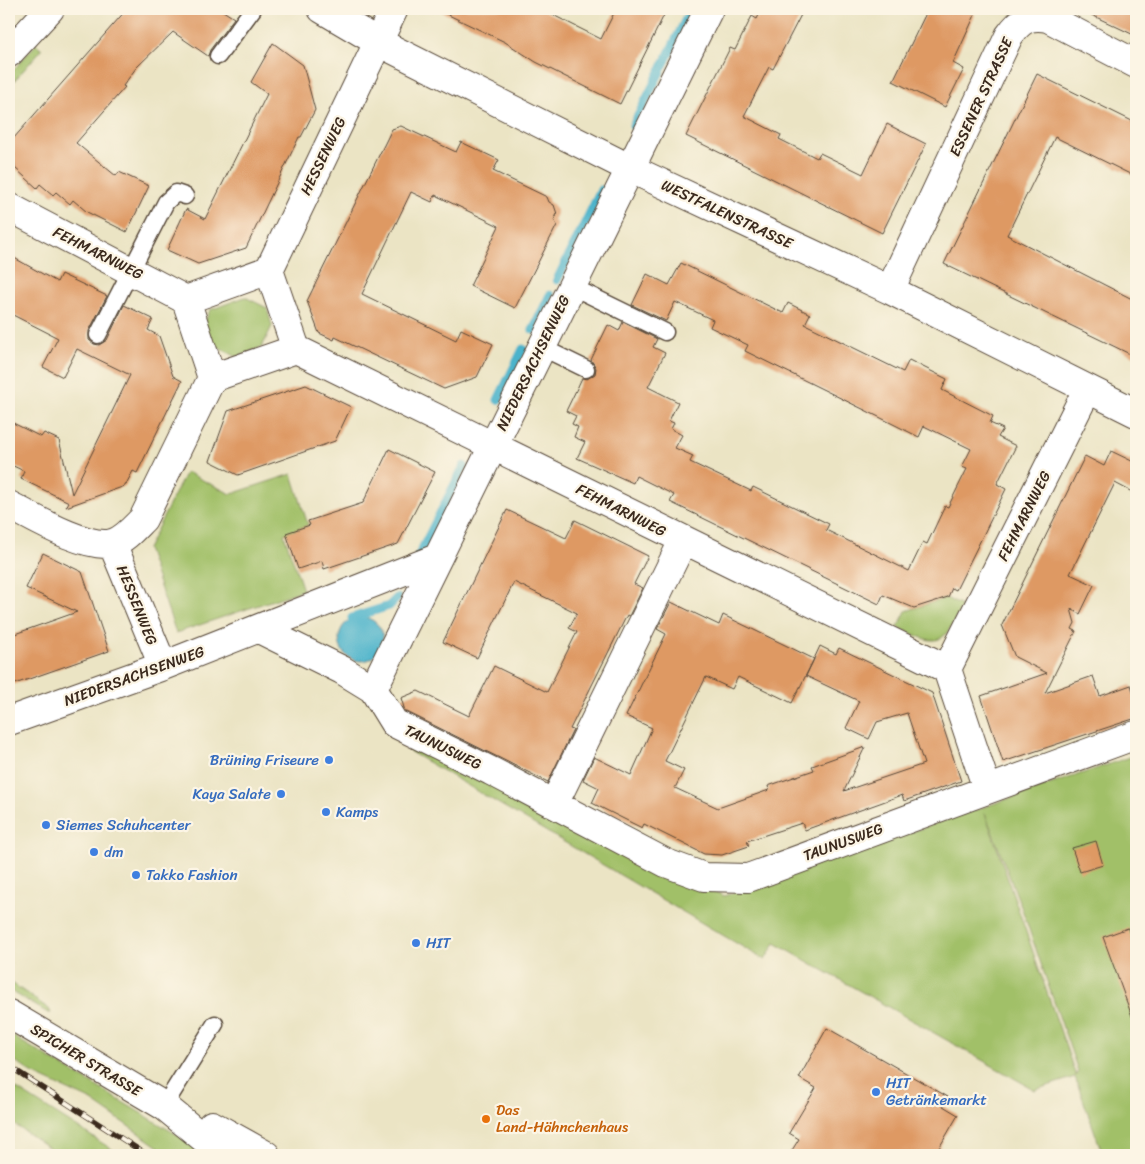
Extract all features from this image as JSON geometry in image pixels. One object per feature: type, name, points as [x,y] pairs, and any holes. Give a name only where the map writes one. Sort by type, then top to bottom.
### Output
[{"type":"street","points":[[9,53],[50,9]]},
{"type":"street","name":"WESTFALENSTRASSE","points":[[322,9],[378,42],[629,168],[890,290],[1136,413]]},
{"type":"street","name":"HESSENWEG","points":[[269,270],[394,9]]},
{"type":"street","name":"NIEDERSACHSENWEG","points":[[373,689],[709,9]]},
{"type":"street","name":"ESSENER STRASSE","points":[[890,290],[1009,36],[1024,18],[1034,16],[1048,18],[1136,64]]},
{"type":"street","name":"FEHMARNWEG","points":[[9,207],[186,300]]},
{"type":"street","points":[[9,505],[73,538],[112,543],[128,534],[143,519],[212,378],[186,300],[269,270],[296,350],[212,378]]},
{"type":"street","name":"FEHMARNWEG","points":[[296,350],[947,669],[1087,390]]},
{"type":"street","points":[[554,804],[683,541]]},
{"type":"street","name":"HESSENWEG","points":[[112,543],[163,666]]},
{"type":"street","name":"NIEDERSACHSENWEG","points":[[9,721],[163,666],[437,558]]},
{"type":"street","points":[[259,629],[342,670],[373,689]]},
{"type":"street","points":[[947,669],[987,789]]},
{"type":"street","name":"TAUNUSWEG","points":[[373,689],[394,723],[554,804],[666,864],[704,877],[748,878],[1136,735]]},
{"type":"street","name":"SPICHER STRASSE","points":[[9,1014],[164,1106],[216,1127],[266,1155]]},
{"type":"street","name":"SPICHER STRASSE","points":[[164,1106],[200,1136],[230,1155]]},
{"type":"lane","points":[[218,56],[253,9]]},
{"type":"lane","points":[[98,336],[166,202],[176,193],[185,196]]},
{"type":"lane","points":[[572,286],[665,332]]},
{"type":"lane","points":[[541,347],[586,369]]},
{"type":"lane","points":[[164,1106],[215,1024]]},
{"type":"green space","points":[[36,44],[42,49],[9,87],[9,75]]},
{"type":"green space","points":[[245,297],[267,308],[272,326],[262,347],[237,357],[213,344],[204,324],[210,310]]},
{"type":"green space","points":[[186,472],[231,494],[292,474],[308,525],[284,534],[303,590],[176,633],[147,549]]},
{"type":"green space","points":[[946,598],[962,606],[944,636],[931,640],[898,627],[906,611]]},
{"type":"green space","points":[[403,740],[444,757],[447,765],[470,777],[478,774],[724,896],[1136,755],[1136,1155],[1103,1155],[1075,1077],[1035,1090],[775,943],[765,960],[409,751]],"holes":[[[985,813],[1022,909],[1078,1071],[1076,1076]]]},
{"type":"green space","points":[[9,981],[49,1009],[51,1013],[9,990]]},
{"type":"green space","points":[[9,1034],[211,1155],[170,1155],[92,1101],[32,1073],[9,1057]]},
{"type":"green space","points":[[9,1084],[121,1155],[60,1155],[9,1121]]},
{"type":"water","points":[[365,617],[377,623],[382,630],[382,648],[377,655],[370,660],[357,661],[349,658],[342,651],[339,635],[342,627],[349,620]]},
{"type":"building","points":[[127,9],[220,9],[234,18],[210,50],[208,56],[173,32],[136,68],[123,86],[125,87],[76,143],[116,176],[119,172],[149,186],[127,232],[87,212],[73,200],[70,204],[56,192],[53,195],[40,184],[37,188],[15,168],[13,139]]},
{"type":"building","points":[[436,9],[541,9],[601,39],[616,9],[667,9],[620,104],[536,62],[505,42]]},
{"type":"building","points":[[762,9],[804,9],[773,69],[769,67],[744,116],[781,135],[779,139],[817,158],[820,153],[863,174],[887,124],[926,144],[882,233],[686,136],[730,48],[735,50],[752,16],[757,19]]},
{"type":"building","points":[[928,9],[962,9],[975,15],[953,63],[964,69],[945,107],[893,81]]},
{"type":"building","points":[[1079,9],[1136,9],[1136,36]]},
{"type":"building","points":[[273,43],[303,65],[315,110],[301,137],[299,137],[246,248],[198,264],[167,250],[186,209],[205,219],[267,94],[251,82]]},
{"type":"building","points":[[1037,74],[1136,123],[1136,177],[1055,137],[1007,235],[1136,301],[1136,357],[944,264]]},
{"type":"building","points":[[401,126],[456,152],[461,142],[499,160],[493,171],[547,197],[549,202],[554,205],[557,214],[554,220],[557,225],[515,308],[470,286],[499,226],[435,195],[432,202],[411,192],[362,294],[456,340],[461,329],[493,344],[477,377],[444,389],[335,337],[334,340],[319,333],[307,301],[392,129]]},
{"type":"building","points":[[9,255],[57,282],[61,274],[107,296],[89,331],[89,340],[94,344],[99,345],[107,340],[124,305],[153,319],[148,330],[159,336],[173,376],[182,381],[137,473],[133,471],[125,486],[66,507],[69,502],[21,479],[24,471],[9,464],[9,421],[41,437],[44,433],[59,440],[72,494],[130,375],[77,349],[63,377],[43,367],[58,338],[9,313]]},
{"type":"building","points":[[681,263],[783,313],[788,303],[810,314],[805,324],[903,372],[909,360],[947,379],[942,390],[993,416],[990,423],[1003,429],[998,437],[1016,446],[997,484],[1006,489],[956,590],[952,588],[948,597],[914,608],[883,595],[879,604],[670,502],[674,495],[636,476],[633,483],[577,458],[585,442],[574,437],[578,427],[572,424],[576,416],[566,411],[582,378],[587,379],[595,374],[596,368],[591,360],[608,325],[619,331],[623,322],[657,339],[653,347],[665,353],[648,387],[678,402],[669,421],[674,423],[671,429],[682,435],[675,448],[693,456],[690,462],[751,491],[753,487],[829,524],[826,530],[909,571],[923,542],[927,544],[945,506],[948,507],[967,469],[962,467],[971,449],[924,426],[919,437],[745,351],[748,345],[710,327],[713,320],[675,302],[666,321],[632,305],[647,274],[669,285]]},
{"type":"building","points":[[306,385],[351,407],[335,441],[238,475],[210,461],[228,411]]},
{"type":"building","points":[[389,449],[435,472],[398,544],[324,569],[322,561],[298,569],[286,533],[310,525],[308,521],[363,503]]},
{"type":"building","points":[[1111,451],[1136,463],[1136,494],[1115,483],[1070,574],[1094,585],[1080,614],[1071,609],[1075,623],[1072,629],[1076,631],[1045,693],[1093,676],[1100,696],[1131,685],[1136,702],[1136,718],[1003,762],[981,696],[1047,673],[1015,657],[1002,625],[1085,456],[1104,466]]},
{"type":"building","points":[[507,510],[566,538],[575,520],[648,556],[634,584],[643,588],[629,616],[627,615],[570,729],[573,730],[548,782],[405,711],[401,698],[418,691],[469,716],[494,666],[547,692],[577,632],[569,628],[577,613],[514,582],[477,658],[443,642]]},
{"type":"building","points":[[43,553],[82,572],[109,651],[9,686],[9,636],[77,612],[26,588]]},
{"type":"building","points":[[671,602],[719,625],[723,615],[814,659],[820,646],[836,654],[839,648],[932,693],[961,781],[904,801],[902,795],[805,830],[802,823],[747,841],[749,846],[722,855],[704,854],[644,824],[642,828],[592,803],[599,788],[583,780],[594,757],[631,775],[652,728],[626,716],[666,634],[657,629]],"holes":[[[813,661],[806,676],[859,701],[846,728],[869,739],[877,722],[907,713],[924,764],[844,791],[865,747],[812,766],[814,770],[768,786],[769,790],[718,808],[675,788],[684,770],[665,761],[706,677],[732,689],[738,677],[792,703]]]},
{"type":"building","points":[[1096,841],[1103,865],[1080,872],[1072,848]]},
{"type":"building","points":[[1128,928],[1136,953],[1136,1019],[1133,1019],[1103,937]]},
{"type":"building","name":"HIT Getränkemarkt","points":[[827,1028],[948,1097],[943,1106],[958,1115],[935,1155],[789,1155],[799,1139],[789,1133],[816,1088],[799,1078]]},
{"type":"waterway","points":[[633,126],[691,9]]},
{"type":"waterway","points":[[557,280],[601,190]]},
{"type":"waterway","points":[[533,330],[550,295]]},
{"type":"waterway","points":[[498,400],[523,349]]},
{"type":"waterway","points":[[418,557],[464,466]]},
{"type":"waterway","points":[[352,618],[389,606],[397,598]]},
{"type":"railway","points":[[9,1066],[147,1155]]},
{"type":"place","name":"Brüning Friseure","points":[[329,760]]},
{"type":"place","name":"Kaya Salate","points":[[281,794]]},
{"type":"place","name":"Kamps","points":[[326,812]]},
{"type":"place","name":"Siemes Schuhcenter","points":[[46,825]]},
{"type":"place","name":"dm","points":[[94,852]]},
{"type":"place","name":"Takko Fashion","points":[[136,875]]},
{"type":"place","name":"HIT","points":[[416,943]]},
{"type":"place","name":"HIT Getränkemarkt","points":[[876,1092]]},
{"type":"place","name":"Das Land-Hähnchenhaus","points":[[486,1119]]}]
